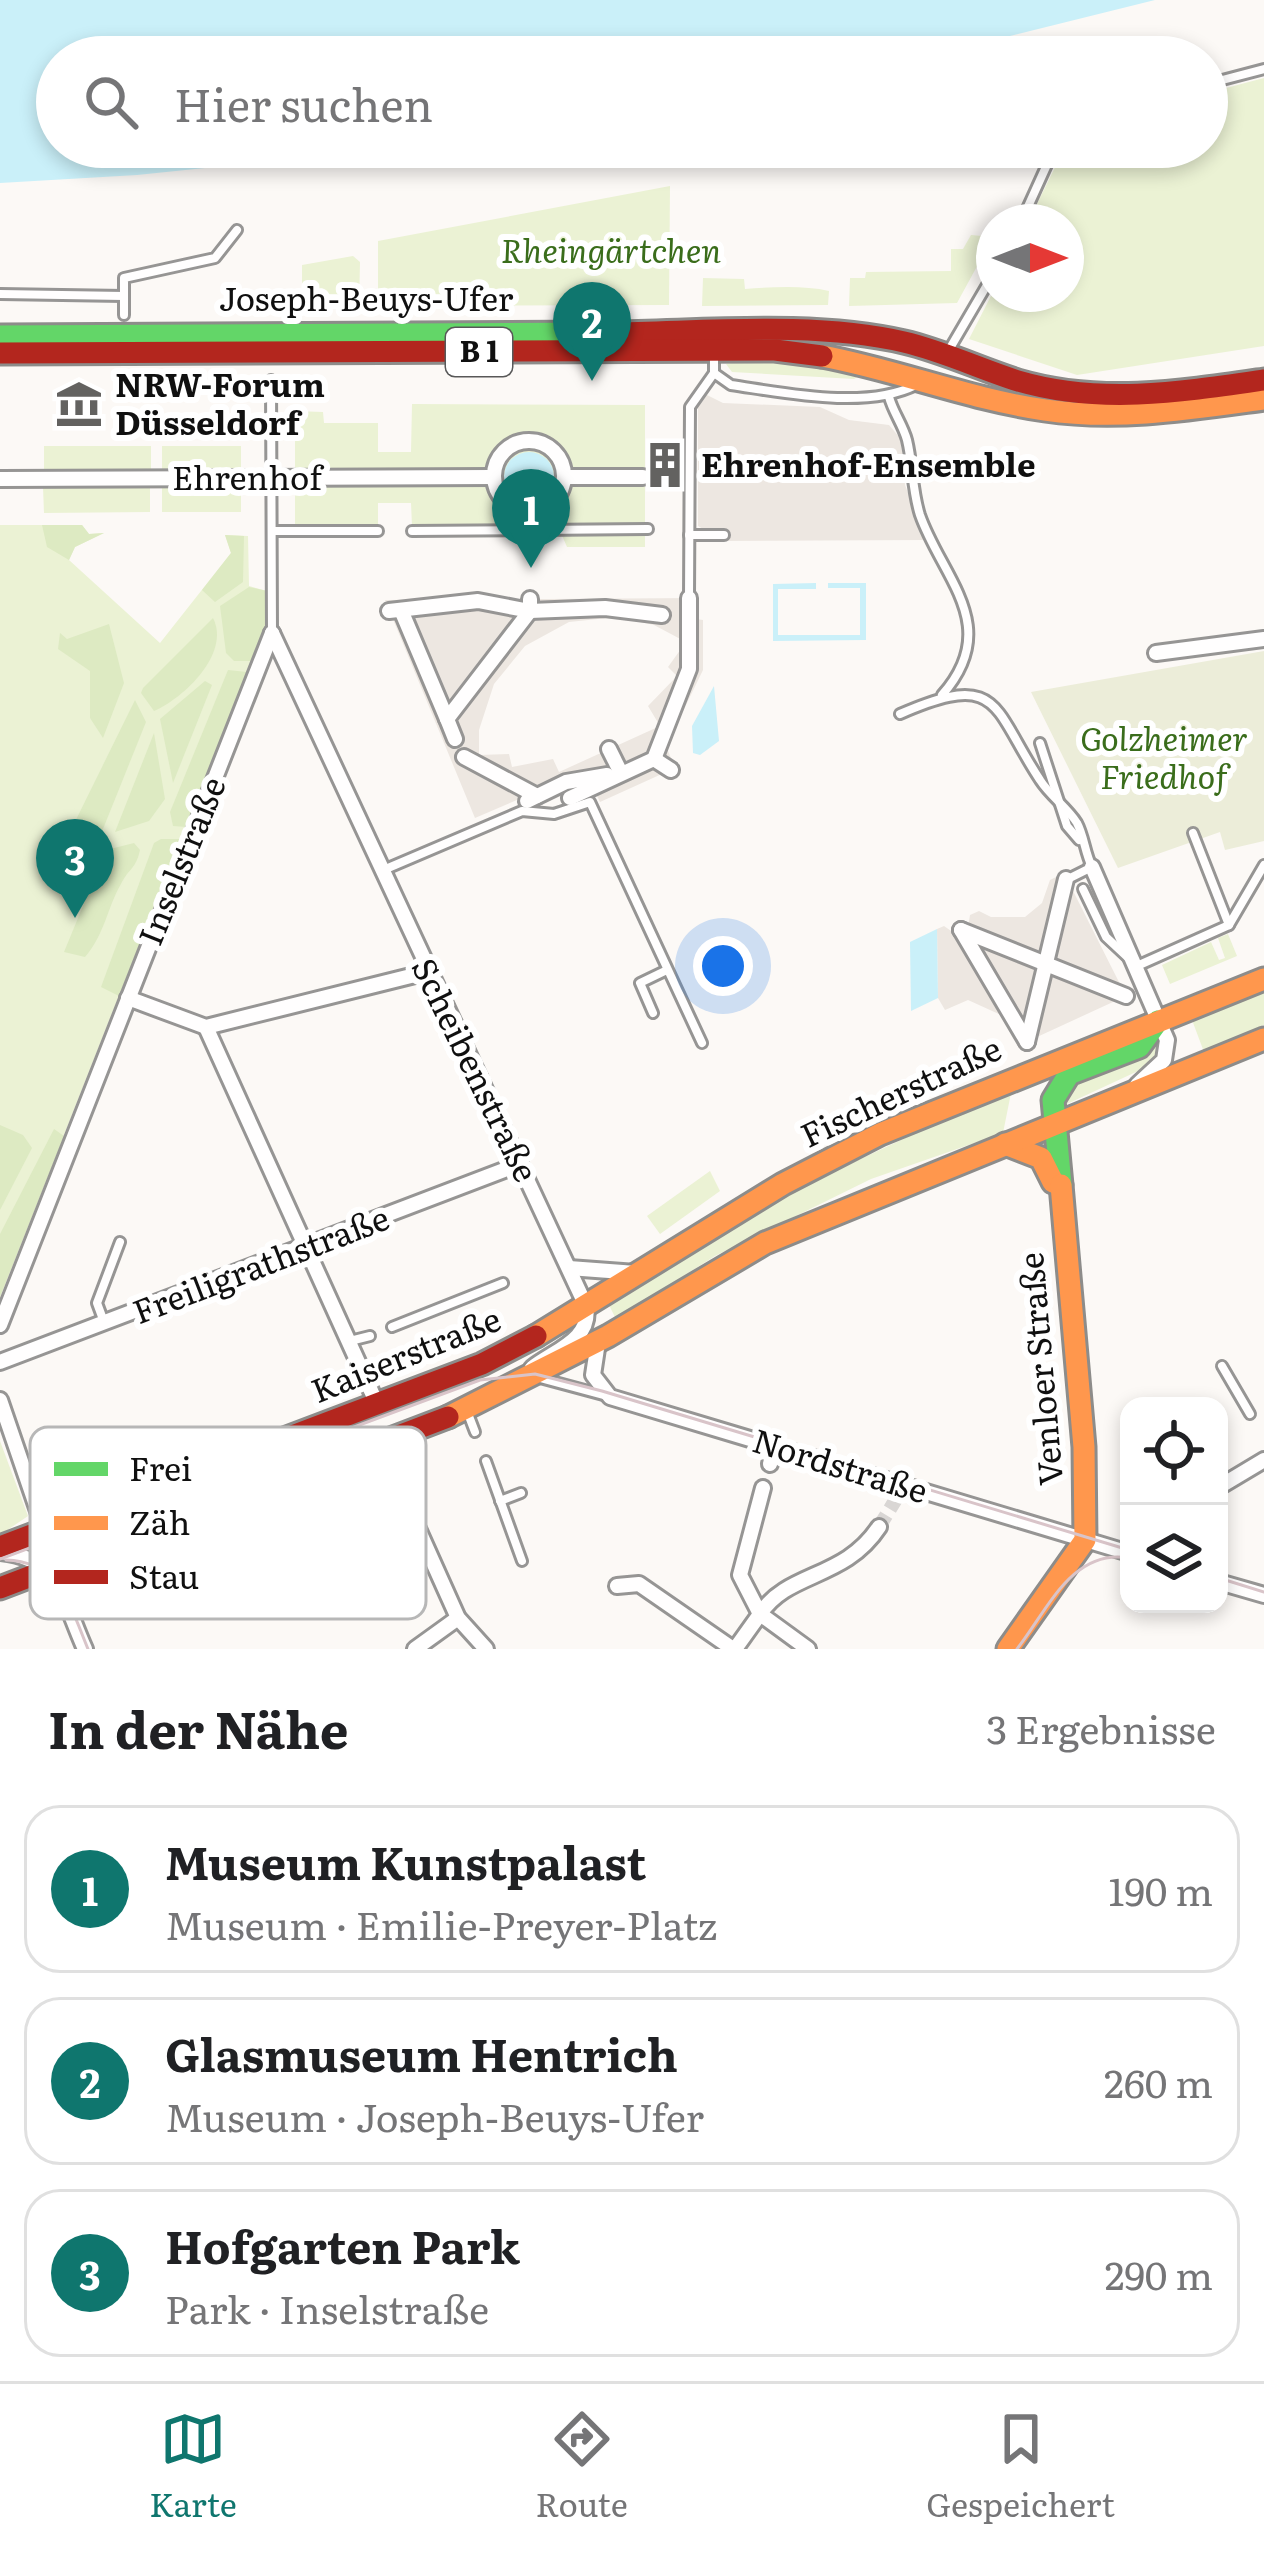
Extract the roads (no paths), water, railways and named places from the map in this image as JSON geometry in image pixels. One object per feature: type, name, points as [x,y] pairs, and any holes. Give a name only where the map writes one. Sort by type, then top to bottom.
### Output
[{"type":"main road","name":"Joseph-Beuys-Ufer","points":[[3,341],[776,332],[874,336],[945,356]]},
{"type":"main road","name":"Joseph-Beuys-Ufer","points":[[3,341],[714,362],[828,354],[928,379]]},
{"type":"main road","name":"B 1","points":[[945,356],[1022,382],[1091,395],[1170,394],[1264,380]]},
{"type":"main road","name":"B 1","points":[[928,379],[1021,406],[1091,415],[1264,399]]},
{"type":"main road","name":"Fischerstraße","points":[[586,1306],[848,1149],[1264,979]]},
{"type":"main road","name":"Venloer Straße","points":[[1084,1540],[1084,1448],[1052,1100],[1063,1079],[1139,1046],[1160,1020]]},
{"type":"main road","points":[[598,1342],[765,1243],[1264,1040]]},
{"type":"main road","points":[[1006,1144],[1041,1158],[1058,1193]]},
{"type":"main road","name":"Kaiserstraße","points":[[316,1427],[482,1364],[586,1306]]},
{"type":"main road","name":"Kaiserstraße","points":[[426,1432],[471,1421],[518,1382],[598,1342]]},
{"type":"main road","name":"Kaiserstraße","points":[[0,1550],[30,1536]]},
{"type":"main road","points":[[1008,1649],[1084,1540]]},
{"type":"main road","name":"Kaiserstraße","points":[[0,1588],[30,1576]]},
{"type":"street","points":[[928,379],[945,356]]},
{"type":"street","points":[[530,421],[530,441]]},
{"type":"street","points":[[530,441],[555,453],[564,477],[550,505],[530,523],[500,498],[493,477],[500,455],[530,441]]},
{"type":"street","name":"Ehrenhof","points":[[0,478],[493,477]]},
{"type":"street","points":[[564,477],[643,477]]},
{"type":"street","points":[[455,739],[395,610],[478,601],[662,615]]},
{"type":"street","points":[[447,719],[530,605]]},
{"type":"street","points":[[464,757],[528,803],[584,795],[654,759],[689,669],[686,609]]},
{"type":"street","name":"Scheibenstraße","points":[[272,633],[586,1306]]},
{"type":"street","name":"Inselstraße","points":[[0,1325],[272,633]]},
{"type":"street","points":[[1156,653],[1264,639]]},
{"type":"street","points":[[609,749],[621,773]]},
{"type":"street","points":[[654,759],[670,770]]},
{"type":"street","points":[[1092,867],[1160,1020],[1167,1055],[1125,1096]]},
{"type":"street","points":[[1066,879],[1046,964],[1027,1042],[962,929],[982,938],[1046,964],[1126,996]]},
{"type":"street","points":[[128,998],[206,1027],[428,972]]},
{"type":"street","points":[[206,1027],[377,1404]]},
{"type":"street","name":"Freiligrathstraße","points":[[0,1362],[305,1250],[520,1164]]},
{"type":"street","points":[[566,1261],[636,1273]]},
{"type":"street","name":"Kaiserstraße","points":[[518,1382],[582,1334],[588,1322],[586,1306]]},
{"type":"street","points":[[598,1342],[593,1375],[610,1397]]},
{"type":"street","name":"Nordstraße","points":[[610,1397],[898,1491],[1120,1550]]},
{"type":"street","points":[[0,1400],[30,1489]]},
{"type":"street","points":[[1228,1482],[1264,1460]]},
{"type":"street","points":[[763,1487],[740,1575],[760,1614],[808,1649]]},
{"type":"street","points":[[617,1586],[639,1584],[734,1649],[772,1595],[840,1568],[878,1527]]},
{"type":"street","points":[[426,1547],[458,1618],[487,1649]]},
{"type":"street","points":[[0,1550],[30,1557]]},
{"type":"street","points":[[1228,1585],[1264,1595]]},
{"type":"street","points":[[415,1649],[458,1618]]},
{"type":"street","points":[[71,1619],[85,1649]]},
{"type":"lane","points":[[1228,78],[1264,69]]},
{"type":"lane","points":[[1029,204],[1045,168]]},
{"type":"lane","points":[[124,315],[124,278],[215,258],[237,230]]},
{"type":"lane","points":[[0,294],[124,296]]},
{"type":"lane","points":[[945,356],[976,303]]},
{"type":"lane","points":[[686,609],[690,407],[729,340],[776,332]]},
{"type":"lane","points":[[714,362],[745,387],[889,397],[928,379]]},
{"type":"lane","name":"Inselstraße","points":[[271,380],[272,633]]},
{"type":"lane","points":[[889,397],[907,441],[910,478],[927,533],[951,568],[967,630],[964,665],[942,695]]},
{"type":"lane","points":[[412,531],[530,523],[648,529]]},
{"type":"lane","name":"Ehrenhof","points":[[273,531],[378,531]]},
{"type":"lane","points":[[686,531],[724,535]]},
{"type":"lane","points":[[899,714],[942,695],[973,695],[1002,711],[1041,783],[1076,822],[1092,867],[1066,879]]},
{"type":"lane","points":[[1040,742],[1060,801]]},
{"type":"lane","points":[[381,871],[528,803],[554,814],[584,795],[702,1043]]},
{"type":"lane","points":[[1192,833],[1229,925]]},
{"type":"lane","points":[[1083,889],[1106,937],[1137,966],[1229,925],[1264,865]]},
{"type":"lane","points":[[653,1013],[640,983],[668,970]]},
{"type":"lane","points":[[104,1324],[97,1303],[120,1242]]},
{"type":"lane","points":[[546,1264],[566,1261]]},
{"type":"lane","points":[[392,1327],[503,1283]]},
{"type":"lane","points":[[349,1342],[370,1336]]},
{"type":"lane","points":[[1222,1366],[1250,1414]]},
{"type":"lane","points":[[518,1382],[610,1397]]},
{"type":"lane","points":[[485,1461],[522,1561]]},
{"type":"lane","points":[[500,1501],[521,1492]]},
{"type":"water","points":[[0,0],[1155,0],[1010,36],[36,36],[36,168],[205,168],[0,183]]},
{"type":"water","points":[[529,452],[546,460],[554,477],[546,494],[529,502],[512,494],[504,477],[512,460]]},
{"type":"water","points":[[816,583],[816,589],[778,589],[778,635],[860,635],[860,588],[828,588],[828,583],[866,583],[866,640],[773,641],[773,584]]},
{"type":"water","points":[[714,686],[719,741],[700,755],[693,753],[692,726]]},
{"type":"water","points":[[937,929],[938,998],[911,1011],[910,942]]},
{"type":"tunnel","points":[[879,1527],[896,1499]]},
{"type":"tram line","points":[[354,1427],[480,1380],[535,1374],[1120,1547]]},
{"type":"tram line","points":[[0,1559],[30,1548]]},
{"type":"tram line","points":[[1017,1649],[1076,1572],[1109,1557],[1120,1558]]},
{"type":"tram line","points":[[6,1560],[30,1565]]},
{"type":"tram line","points":[[1228,1581],[1264,1592]]},
{"type":"tram line","points":[[76,1619],[88,1649]]},
{"type":"place","name":"Glasmuseum Hentrich","points":[[592,381]]},
{"type":"place","name":"NRW-Forum Düsseldorf","points":[[79,404]]},
{"type":"place","name":"Ehrenhof-Ensemble","points":[[665,465]]},
{"type":"place","name":"Museum Kunstpalast","points":[[531,568]]},
{"type":"place","name":"Hofgarten Park","points":[[75,918]]},
{"type":"park label","name":"Rheingärtchen","points":[[611,251]]},
{"type":"park label","name":"Golzheimer Friedhof","points":[[1164,758]]}]
